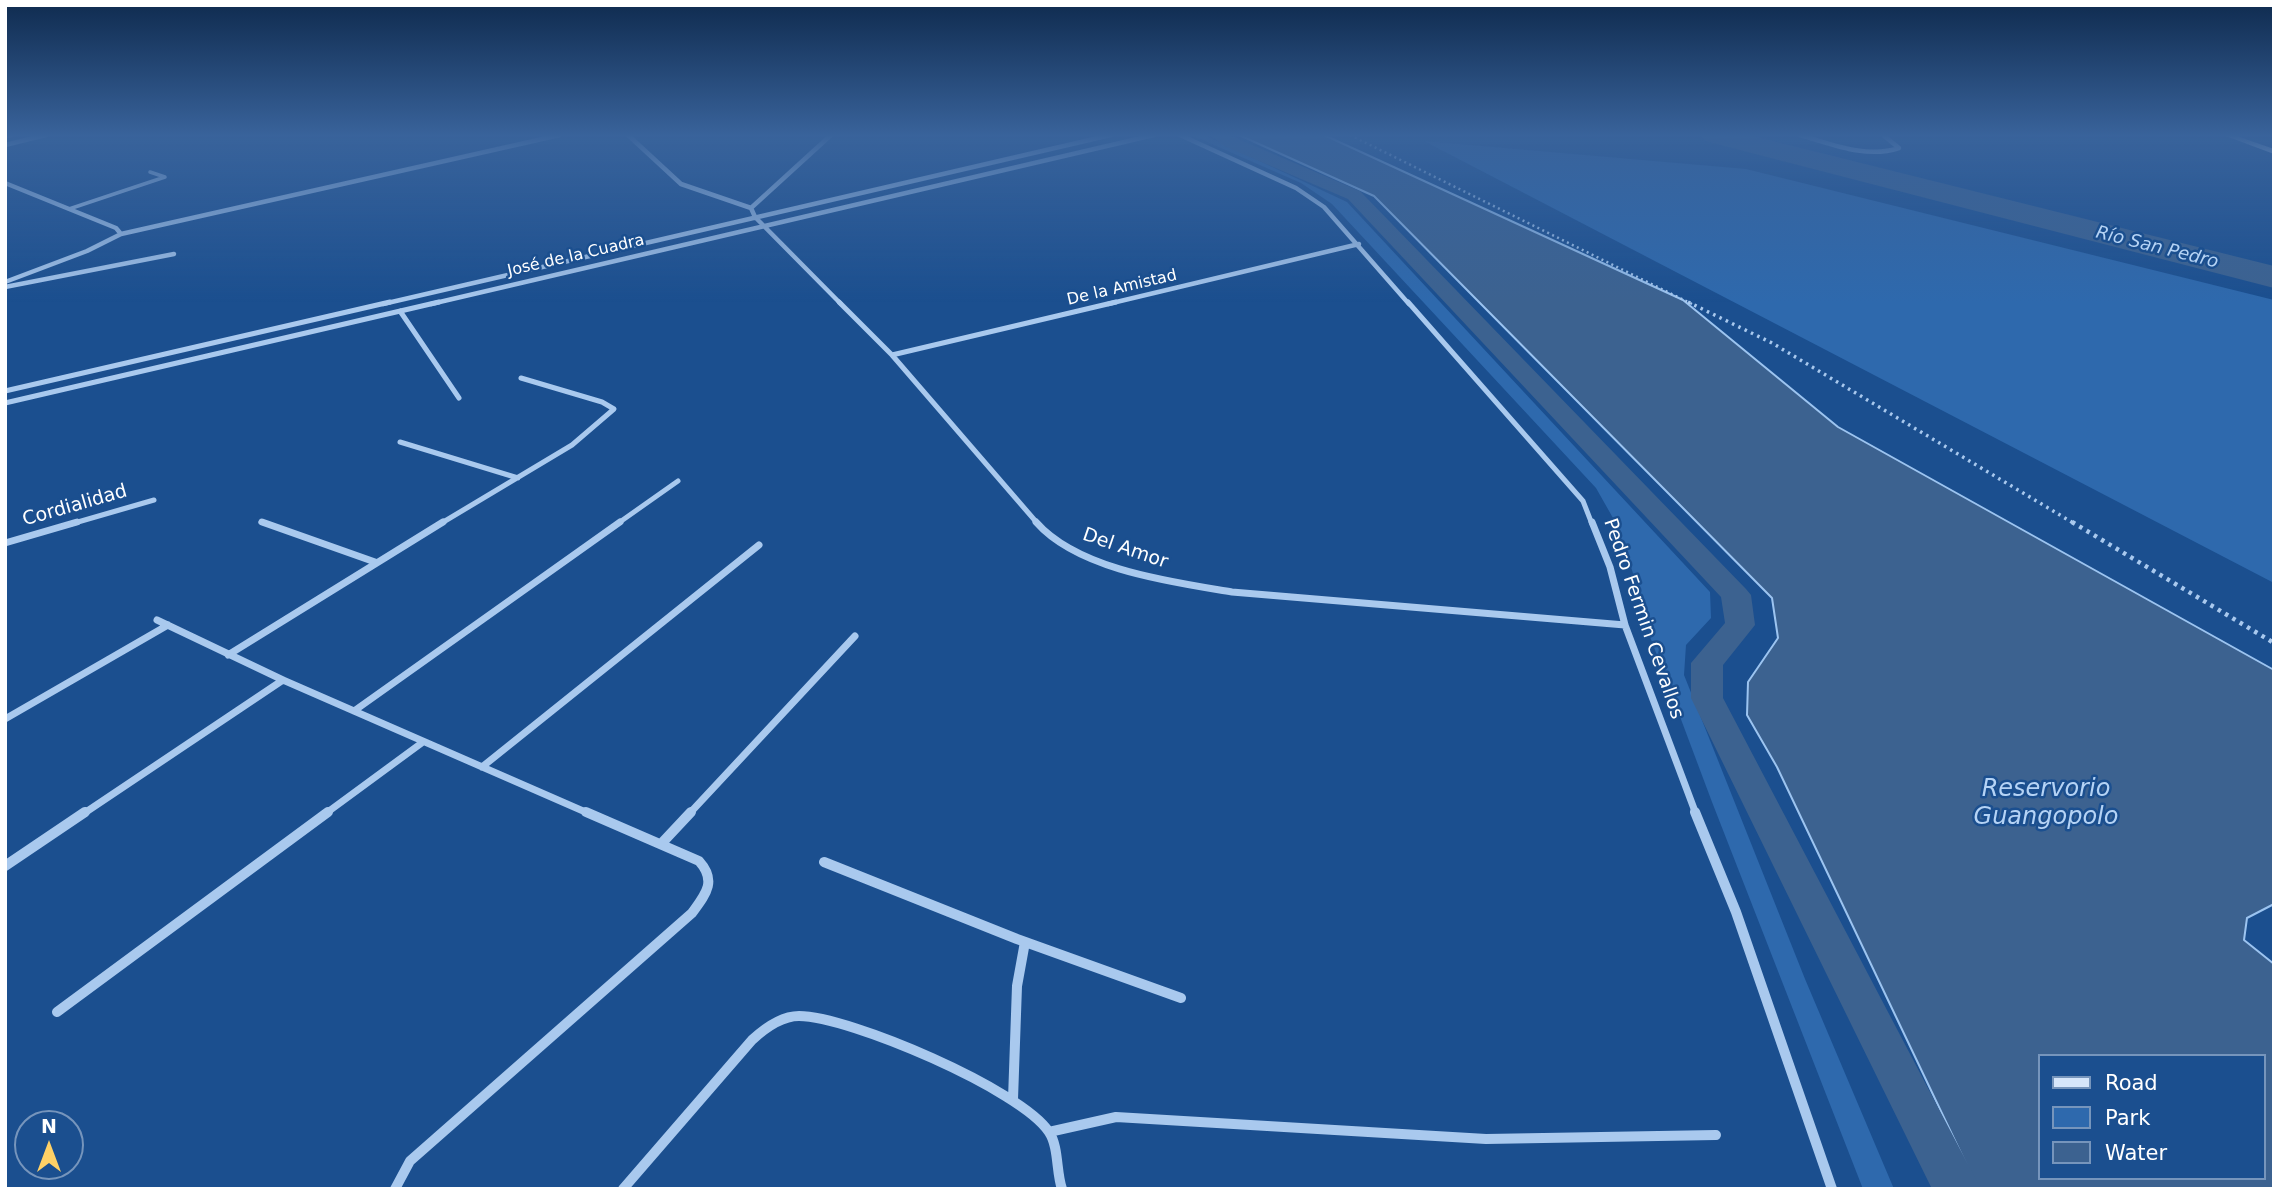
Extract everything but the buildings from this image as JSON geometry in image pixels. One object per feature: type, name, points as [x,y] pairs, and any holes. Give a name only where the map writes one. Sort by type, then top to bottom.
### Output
[{"type":"street","points":[[24,191],[116,228],[121,234]]},
{"type":"street","points":[[5,285],[121,234],[313,191]]},
{"type":"street","points":[[701,191],[751,208],[755,218]]},
{"type":"street","points":[[751,208],[770,191]]},
{"type":"street","name":"José de la Cuadra","points":[[5,391],[872,191]]},
{"type":"street","name":"José de la Cuadra","points":[[5,403],[911,191]]},
{"type":"street","name":"Pedro Fermin Cevallos","points":[[1300,191],[1324,207],[1359,243],[1583,501],[1610,567],[1625,625],[1670,750],[1736,912],[1832,1189]]},
{"type":"street","name":"Del Amor","points":[[755,218],[764,224],[892,355],[1048,536],[1086,557],[1161,579],[1232,592],[1625,625]]},
{"type":"street","name":"De la Amistad","points":[[892,355],[1359,243]]},
{"type":"street","points":[[5,285],[174,254]]},
{"type":"street","points":[[482,279],[491,289]]},
{"type":"street","points":[[400,311],[459,398]]},
{"type":"street","points":[[187,350],[191,360]]},
{"type":"street","points":[[228,655],[375,562],[518,478],[606,419],[614,410],[602,402],[521,378]]},
{"type":"street","points":[[400,442],[518,478]]},
{"type":"street","points":[[354,711],[413,672],[678,481]]},
{"type":"street","name":"Cordialidad","points":[[5,543],[154,500]]},
{"type":"street","points":[[261,522],[375,562]]},
{"type":"street","points":[[482,767],[760,545]]},
{"type":"street","points":[[157,620],[228,655],[424,742],[661,844],[692,854],[703,862],[709,873],[709,886],[703,900],[692,913],[410,1161],[397,1179],[395,1189]]},
{"type":"street","points":[[5,719],[167,625]]},
{"type":"street","points":[[661,844],[855,636]]},
{"type":"street","points":[[5,866],[283,680]]},
{"type":"street","points":[[57,1012],[424,742]]},
{"type":"street","points":[[824,862],[1025,942],[1181,998]]},
{"type":"street","points":[[1013,1100],[1017,986],[1025,942]]},
{"type":"street","points":[[623,1189],[752,1040],[769,1024],[800,1016],[843,1023],[900,1045],[1013,1100],[1049,1132],[1062,1189]]},
{"type":"street","points":[[1049,1132],[1116,1117],[1486,1139],[1716,1135]]},
{"type":"lane","points":[[69,209],[124,191]]},
{"type":"path","points":[[1463,191],[1772,343],[2274,643]]},
{"type":"green space","points":[[1312,191],[1323,191],[1347,202],[1710,592],[1711,618],[1686,645],[1684,675],[1805,979],[1894,1189],[1863,1189],[1649,634],[1632,570],[1613,518],[1596,488],[1332,204]]},
{"type":"green space","points":[[1520,191],[1834,191],[2274,300],[2274,583]]},
{"type":"water","name":"Reservorio Guangopolo","points":[[1362,191],[1445,191],[1683,300],[1838,427],[2274,670],[2274,904],[2247,918],[2244,940],[2274,964],[2274,1189],[1978,1189],[1777,767],[1747,715],[1748,682],[1778,638],[1772,598],[1374,196]]},
{"type":"waterway","points":[[1344,191],[1354,195],[1736,595],[1740,625],[1707,663],[1707,698],[1957,1189]]},
{"type":"waterway","name":"Río San Pedro","points":[[1934,191],[2274,277]]}]
